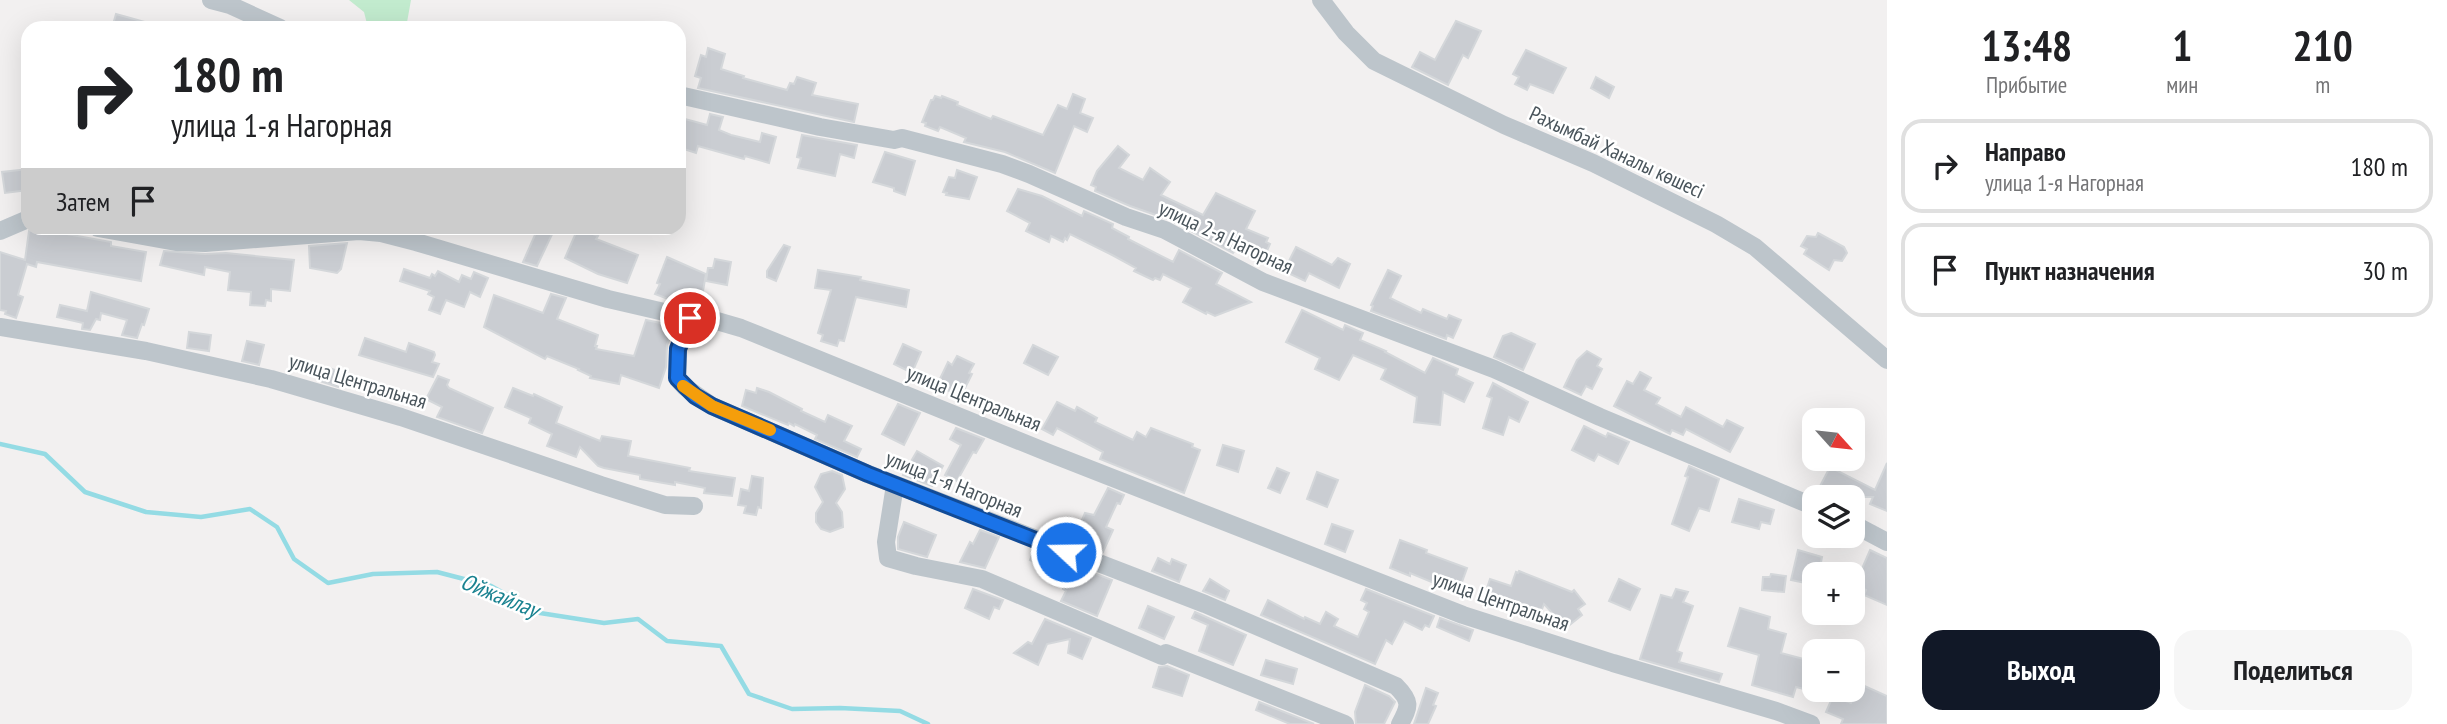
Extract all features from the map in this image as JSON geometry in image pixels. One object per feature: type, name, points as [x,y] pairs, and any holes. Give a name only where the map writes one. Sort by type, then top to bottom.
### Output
[{"type":"street","points":[[211,0],[230,2],[267,21]]},
{"type":"street","name":"Рахымбай Ханалы көшесі","points":[[1321,0],[1346,33],[1374,61],[1504,125],[1593,163],[1716,224],[1755,247],[1887,360]]},
{"type":"street","name":"улица 2-я Нагорная","points":[[686,97],[820,127],[894,140],[902,138],[1020,170],[1126,217],[1165,230],[1263,282],[1494,369],[1600,417],[1802,502]]},
{"type":"street","points":[[0,230],[21,222]]},
{"type":"street","name":"улица Центральная","points":[[137,235],[176,242],[205,243],[300,235]]},
{"type":"street","name":"улица Центральная","points":[[389,235],[458,253],[608,299],[730,325],[1463,615],[1811,724]]},
{"type":"street","name":"улица 1-я Нагорная","points":[[690,318],[682,335],[676,366],[677,378],[712,406],[895,485],[1205,604],[1396,686],[1408,702],[1400,724]]},
{"type":"street","name":"улица Центральная","points":[[0,327],[146,351],[271,379],[401,417],[665,505],[694,506]]},
{"type":"street","points":[[895,485],[886,542],[888,558],[995,584],[1128,642],[1163,656],[1166,653],[1345,724]]},
{"type":"street","points":[[1865,530],[1887,542]]},
{"type":"green space","points":[[349,0],[411,0],[407,21],[366,21],[364,12]]},
{"type":"building","points":[[116,14],[141,21],[114,21]]},
{"type":"building","points":[[1456,21],[1481,31],[1468,58],[1463,55],[1448,85],[1412,67],[1420,52],[1435,60]]},
{"type":"building","points":[[708,48],[725,54],[721,69],[744,76],[743,78],[787,90],[797,77],[816,83],[812,95],[858,104],[854,122],[698,88],[701,78],[695,76],[701,55],[706,57]]},
{"type":"building","points":[[1526,50],[1566,68],[1553,93],[1530,84],[1527,90],[1515,84],[1519,77],[1513,74]]},
{"type":"building","points":[[1596,77],[1614,87],[1609,98],[1591,88]]},
{"type":"building","points":[[1073,94],[1085,99],[1080,113],[1093,118],[1087,132],[1074,126],[1055,173],[1005,152],[964,142],[966,138],[940,127],[938,131],[922,122],[931,100],[935,96],[942,96],[991,119],[993,116],[1043,135],[1058,105],[1067,109]]},
{"type":"building","points":[[710,114],[723,117],[719,130],[731,135],[760,142],[762,133],[776,137],[769,163],[698,146],[696,153],[686,150],[686,119],[707,125]]},
{"type":"building","points":[[802,135],[857,145],[854,158],[840,154],[835,176],[798,168],[801,158],[797,157]]},
{"type":"building","points":[[1118,146],[1129,155],[1119,168],[1143,180],[1150,168],[1170,182],[1161,195],[1203,215],[1216,193],[1255,211],[1246,229],[1268,238],[1266,242],[1270,244],[1262,262],[1235,250],[1233,253],[1170,220],[1095,191],[1096,187],[1091,185],[1097,171]]},
{"type":"building","points":[[885,152],[915,161],[905,195],[894,191],[894,188],[873,182]]},
{"type":"building","points":[[21,170],[21,191],[5,193],[2,172]]},
{"type":"building","points":[[957,170],[977,177],[969,199],[946,195],[947,193],[943,192],[949,177],[955,178]]},
{"type":"building","points":[[1018,189],[1042,196],[1082,216],[1084,211],[1113,224],[1112,228],[1129,237],[1128,239],[1173,262],[1179,250],[1222,273],[1216,284],[1251,302],[1215,316],[1207,312],[1206,314],[1183,302],[1191,288],[1163,274],[1160,280],[1153,280],[1134,271],[1136,268],[1070,234],[1063,242],[1051,236],[1049,242],[1026,231],[1030,223],[1007,211]]},
{"type":"building","points":[[1818,233],[1844,247],[1847,253],[1842,261],[1834,260],[1829,270],[1804,254],[1807,249],[1801,246],[1807,236],[1816,237]]},
{"type":"building","points":[[28,235],[72,235],[146,252],[141,281],[37,262],[36,267],[27,264],[18,295],[23,297],[16,318],[0,310],[0,252],[25,260]]},
{"type":"building","points":[[535,235],[552,235],[537,266],[523,262]]},
{"type":"building","points":[[575,235],[596,235],[598,236],[596,239],[638,255],[627,283],[598,274],[565,258]]},
{"type":"building","points":[[347,243],[341,269],[337,273],[310,268],[309,246]]},
{"type":"building","points":[[784,245],[790,247],[776,281],[767,277],[767,271]]},
{"type":"building","points":[[1296,247],[1332,265],[1338,258],[1350,264],[1339,288],[1309,273],[1305,281],[1284,271]]},
{"type":"building","points":[[164,251],[226,253],[294,260],[290,291],[271,289],[271,301],[266,300],[265,306],[250,305],[251,292],[228,290],[230,272],[205,267],[204,275],[160,265]]},
{"type":"building","points":[[667,257],[706,274],[701,302],[675,296],[673,301],[655,294]]},
{"type":"building","points":[[715,259],[731,262],[727,285],[706,281],[708,268],[713,268]]},
{"type":"building","points":[[404,269],[430,278],[438,271],[459,282],[462,275],[471,279],[474,272],[488,278],[480,297],[470,292],[464,307],[446,300],[440,314],[429,310],[434,297],[428,294],[430,291],[400,281]]},
{"type":"building","points":[[818,270],[861,277],[860,280],[909,290],[906,307],[856,297],[844,341],[839,340],[837,346],[821,341],[823,335],[818,333],[831,290],[815,288]]},
{"type":"building","points":[[1388,270],[1401,276],[1390,298],[1421,313],[1423,309],[1447,319],[1449,315],[1461,320],[1453,338],[1447,335],[1446,339],[1371,311],[1371,305]]},
{"type":"building","points":[[91,292],[149,309],[137,338],[122,335],[127,320],[101,313],[100,320],[96,319],[90,330],[82,329],[83,323],[57,317],[60,305],[87,311]]},
{"type":"building","points":[[551,294],[566,298],[557,319],[598,335],[596,349],[634,356],[646,320],[675,326],[667,345],[666,367],[659,388],[621,375],[619,384],[590,378],[591,376],[579,369],[547,356],[545,359],[484,327],[494,295],[543,313]]},
{"type":"building","points":[[1302,310],[1343,330],[1345,325],[1363,333],[1360,340],[1425,373],[1433,358],[1458,369],[1456,375],[1473,383],[1464,402],[1443,392],[1440,425],[1414,422],[1417,397],[1381,379],[1386,369],[1353,355],[1339,380],[1315,369],[1320,358],[1286,342]]},
{"type":"building","points":[[189,332],[211,335],[209,351],[187,348]]},
{"type":"building","points":[[1511,333],[1535,344],[1523,370],[1494,357],[1503,336]]},
{"type":"building","points":[[365,338],[406,352],[409,343],[434,352],[432,362],[439,364],[433,377],[359,355]]},
{"type":"building","points":[[247,341],[264,345],[259,365],[242,361]]},
{"type":"building","points":[[903,344],[921,352],[912,373],[894,364]]},
{"type":"building","points":[[1033,345],[1058,357],[1048,375],[1024,363]]},
{"type":"building","points":[[1587,351],[1601,359],[1597,366],[1602,369],[1592,389],[1586,386],[1581,395],[1564,387],[1577,360]]},
{"type":"building","points":[[957,356],[974,364],[962,394],[955,394],[937,385],[948,362],[952,365]]},
{"type":"building","points":[[325,367],[342,372],[338,387],[320,381]]},
{"type":"building","points":[[1640,372],[1651,378],[1644,390],[1660,398],[1656,404],[1681,417],[1686,407],[1723,427],[1727,420],[1743,428],[1730,452],[1686,429],[1683,435],[1672,430],[1670,434],[1614,406],[1627,381],[1633,384]]},
{"type":"building","points":[[438,376],[449,380],[449,388],[493,408],[482,433],[437,417],[442,407],[426,399]]},
{"type":"building","points":[[1493,383],[1528,402],[1519,422],[1509,417],[1503,435],[1483,428],[1492,398],[1487,396]]},
{"type":"building","points":[[513,388],[562,407],[556,423],[600,441],[602,436],[631,441],[628,456],[690,468],[689,471],[735,478],[732,496],[704,493],[705,488],[675,482],[675,485],[640,479],[640,475],[604,468],[598,466],[580,447],[576,457],[547,446],[552,434],[529,423],[531,418],[505,407]]},
{"type":"building","points":[[757,388],[825,422],[828,415],[852,426],[844,441],[861,449],[857,457],[815,439],[817,435],[795,424],[788,425],[742,406],[746,390],[756,393]]},
{"type":"building","points":[[1057,402],[1075,411],[1077,407],[1097,418],[1095,422],[1133,440],[1137,432],[1146,437],[1151,428],[1193,444],[1192,447],[1200,450],[1184,493],[1100,459],[1103,452],[1057,428],[1053,435],[1042,429]]},
{"type":"building","points":[[898,404],[920,413],[904,445],[882,434]]},
{"type":"building","points":[[1584,426],[1606,437],[1608,433],[1629,442],[1618,464],[1598,454],[1594,461],[1572,450]]},
{"type":"building","points":[[956,428],[984,439],[976,453],[973,452],[957,481],[945,475],[961,445],[950,439]]},
{"type":"building","points":[[1223,445],[1244,451],[1238,472],[1217,465]]},
{"type":"building","points":[[917,451],[943,466],[932,486],[903,475]]},
{"type":"building","points":[[1887,463],[1887,511],[1870,504],[1873,497],[1865,497],[1865,485],[1821,485],[1828,471],[1838,471],[1875,490]]},
{"type":"building","points":[[1689,466],[1719,479],[1709,511],[1699,508],[1689,531],[1672,524],[1688,477],[1685,476]]},
{"type":"building","points":[[1277,468],[1289,473],[1280,493],[1268,488]]},
{"type":"building","points":[[832,471],[842,475],[845,489],[836,503],[842,512],[843,527],[830,532],[821,529],[816,522],[816,513],[823,502],[815,487],[821,474]]},
{"type":"building","points":[[1317,472],[1338,480],[1327,507],[1307,499]]},
{"type":"building","points":[[752,476],[763,478],[761,508],[758,507],[756,515],[744,513],[746,506],[738,505],[741,489],[749,491]]},
{"type":"building","points":[[1108,488],[1124,495],[1120,504],[1117,503],[1106,527],[1113,530],[1103,552],[1073,541],[1085,513],[1094,515]]},
{"type":"building","points":[[1739,499],[1774,510],[1770,524],[1761,522],[1759,529],[1732,522]]},
{"type":"building","points":[[904,522],[936,535],[927,557],[898,549],[898,537]]},
{"type":"building","points":[[1332,524],[1353,531],[1345,552],[1325,544]]},
{"type":"building","points":[[980,530],[999,537],[985,568],[960,562],[970,542],[973,544]]},
{"type":"building","points":[[1400,540],[1467,568],[1458,593],[1410,573],[1410,576],[1390,568]]},
{"type":"building","points":[[1034,550],[1112,580],[1097,616],[1061,601],[1067,581],[1037,567],[1038,564],[1030,560]]},
{"type":"building","points":[[1798,550],[1822,557],[1821,562],[1802,562],[1802,582],[1791,580]]},
{"type":"building","points":[[1870,550],[1887,558],[1887,605],[1865,595],[1865,562]]},
{"type":"building","points":[[1158,558],[1170,564],[1172,559],[1186,565],[1179,582],[1152,571]]},
{"type":"building","points":[[1516,572],[1572,592],[1574,590],[1585,604],[1578,609],[1582,615],[1566,628],[1544,604],[1539,617],[1484,597],[1490,579],[1511,586]]},
{"type":"building","points":[[1771,574],[1786,576],[1784,592],[1762,590],[1763,577],[1770,577]]},
{"type":"building","points":[[1210,579],[1229,591],[1225,600],[1203,591]]},
{"type":"building","points":[[1619,579],[1640,589],[1630,610],[1609,601]]},
{"type":"building","points":[[973,589],[1003,600],[999,609],[994,607],[989,619],[965,608]]},
{"type":"building","points":[[1366,589],[1434,616],[1429,627],[1425,625],[1422,630],[1404,621],[1392,644],[1386,640],[1375,664],[1261,615],[1268,600],[1304,619],[1305,617],[1320,624],[1326,612],[1338,619],[1334,626],[1358,637],[1369,612],[1364,609],[1367,603],[1361,600]]},
{"type":"building","points":[[1676,589],[1688,592],[1683,602],[1693,606],[1677,651],[1682,653],[1679,662],[1722,674],[1719,682],[1640,659],[1661,595],[1672,598]]},
{"type":"building","points":[[1148,606],[1174,617],[1164,639],[1139,628]]},
{"type":"building","points":[[1740,608],[1770,617],[1768,629],[1786,634],[1781,653],[1802,659],[1802,689],[1796,687],[1793,697],[1752,685],[1759,655],[1728,646]]},
{"type":"building","points":[[1195,612],[1246,635],[1233,665],[1199,651],[1208,625],[1192,618]]},
{"type":"building","points":[[1440,618],[1473,630],[1469,641],[1437,627]]},
{"type":"building","points":[[1045,619],[1091,638],[1082,659],[1068,653],[1070,639],[1047,644],[1038,665],[1014,653],[1028,642],[1032,644]]},
{"type":"building","points":[[1266,660],[1297,669],[1293,684],[1261,675]]},
{"type":"building","points":[[1167,666],[1189,675],[1182,696],[1153,687],[1159,667]]},
{"type":"building","points":[[1365,685],[1389,696],[1395,702],[1384,724],[1356,724],[1355,712]]},
{"type":"building","points":[[1865,686],[1887,696],[1887,724],[1841,724],[1843,719],[1826,712],[1830,702],[1865,702]]},
{"type":"building","points":[[1426,688],[1438,693],[1433,705],[1436,706],[1428,724],[1414,724]]},
{"type":"building","points":[[1259,702],[1314,724],[1290,724],[1256,710]]},
{"type":"waterway","name":"Ойжайлау","points":[[0,444],[45,454],[85,492],[146,512],[201,517],[250,509],[277,527],[294,559],[328,583],[373,574],[437,572],[491,586],[540,613],[604,623],[638,619],[667,641],[721,646],[749,694],[792,709],[900,711],[928,724]]},
{"type":"slow traffic","points":[[683,386],[712,406],[770,430]]},
{"type":"route","points":[[690,318],[682,335],[676,366],[677,378],[695,396],[712,406],[868,474],[1066,552]]}]
